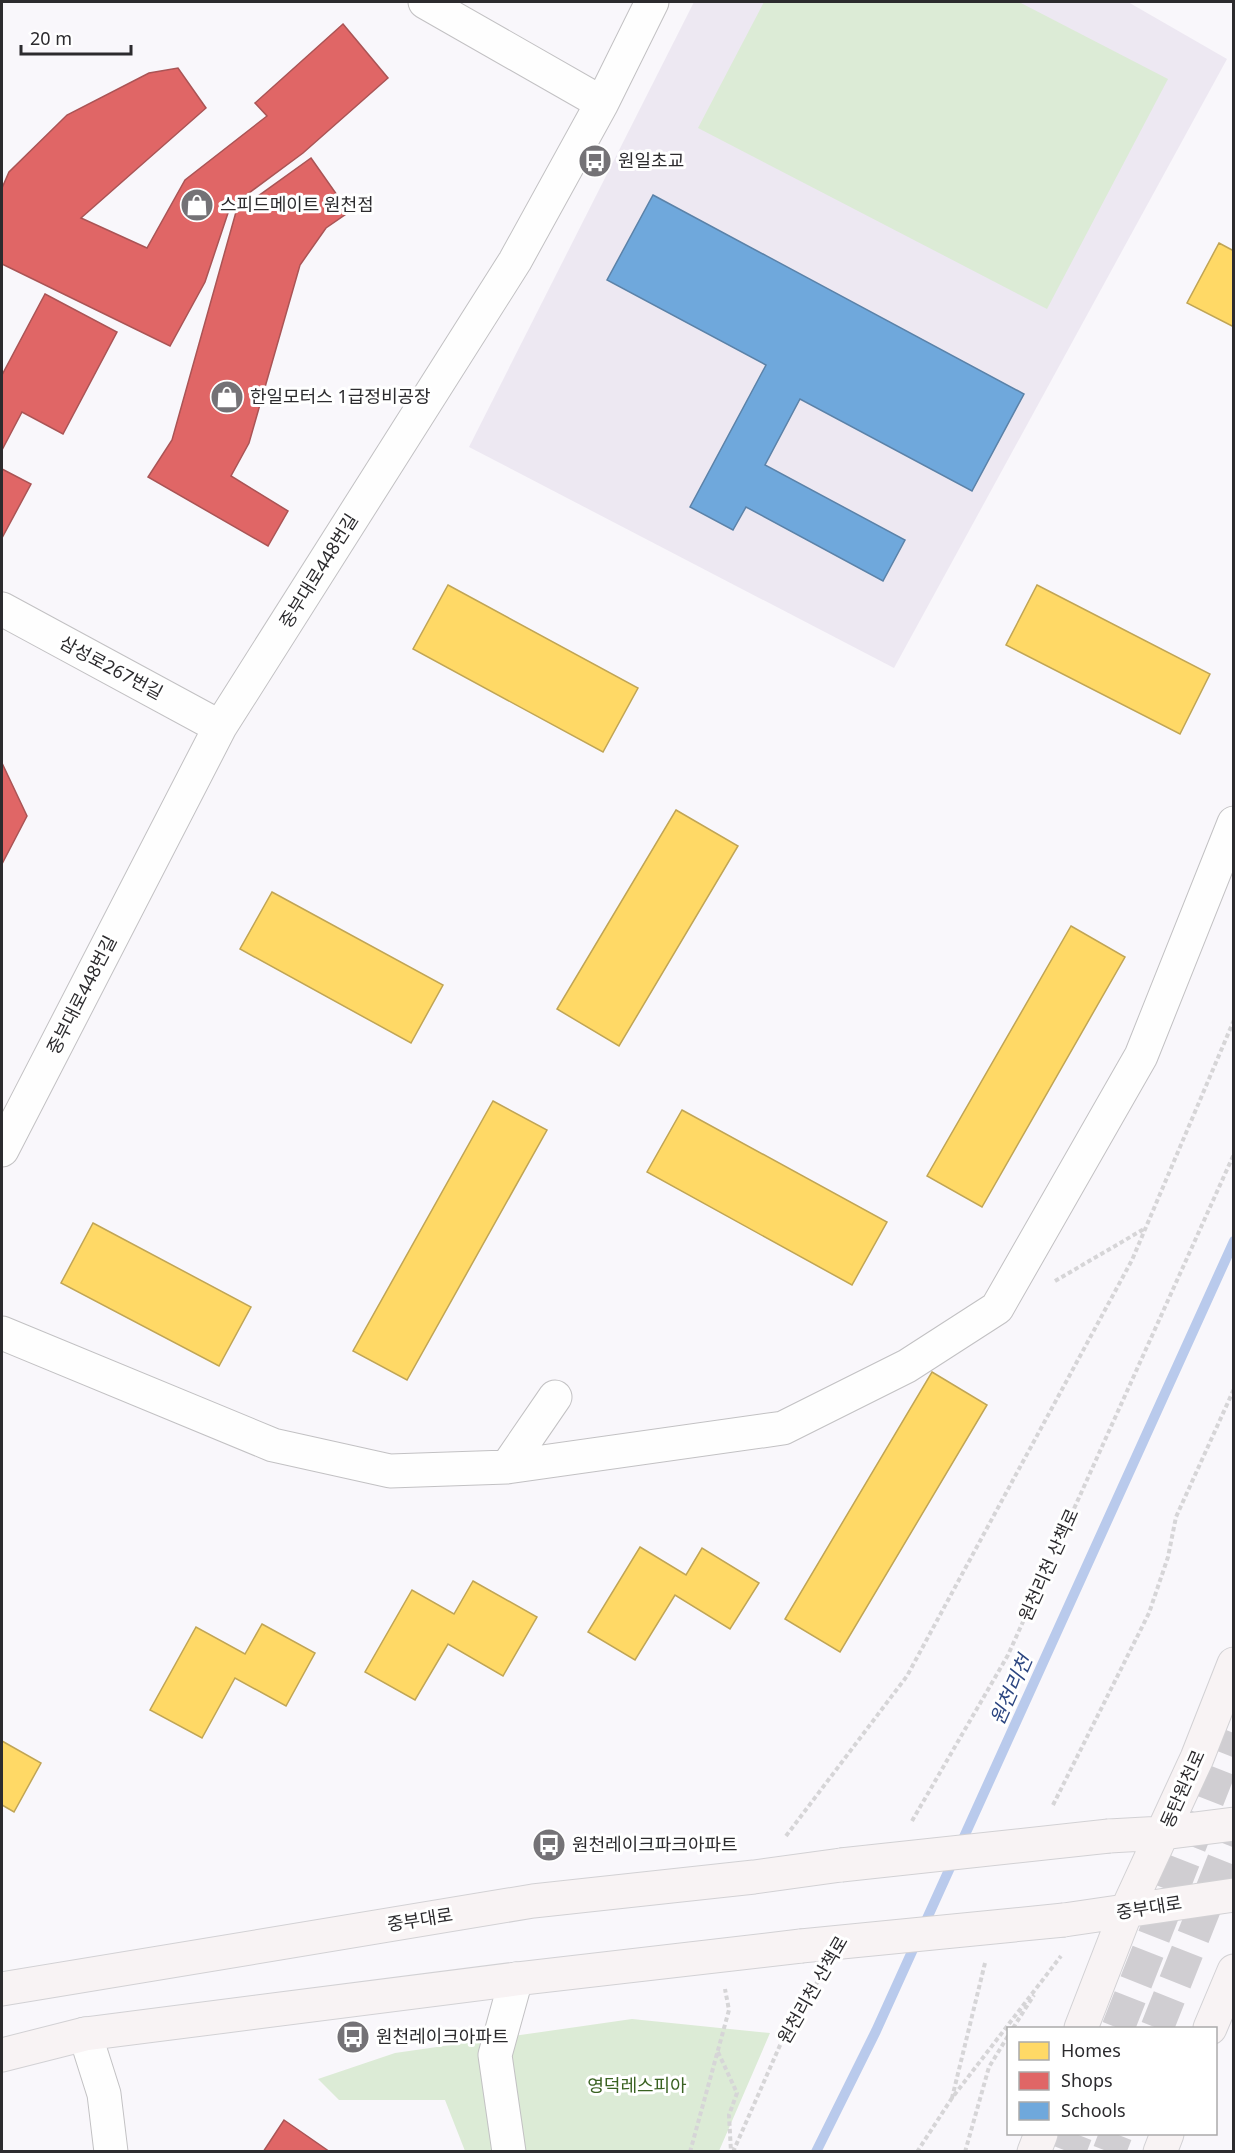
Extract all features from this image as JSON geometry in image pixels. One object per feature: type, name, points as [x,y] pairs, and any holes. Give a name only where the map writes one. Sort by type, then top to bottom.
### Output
[{"type":"main road","name":"동탄원천로","points":[[1081,2027],[1126,1912],[1197,1758],[1233,1664]]},
{"type":"main road","points":[[1163,1833],[1233,1824]]},
{"type":"main road","name":"중부대로","points":[[2,1989],[533,1901],[1108,1836],[1163,1833]]},
{"type":"main road","name":"중부대로","points":[[719,1956],[801,1946],[1075,1927],[1126,1912],[1233,1895]]},
{"type":"main road","points":[[2,2055],[85,2034],[516,1978],[719,1956]]},
{"type":"main road","points":[[1210,2027],[1233,1971]]},
{"type":"main road","points":[[1034,2151],[1040,2135]]},
{"type":"main road","points":[[1160,2151],[1166,2135]]},
{"type":"street","points":[[424,2],[602,103]]},
{"type":"street","name":"중부대로448번길","points":[[2,1150],[220,728],[515,261],[602,103],[652,2]]},
{"type":"street","name":"삼성로267번길","points":[[2,609],[220,728]]},
{"type":"street","points":[[2,1333],[273,1445],[390,1471],[507,1467],[783,1428],[907,1366],[997,1308],[1141,1056],[1233,823]]},
{"type":"street","points":[[507,1467],[555,1397]]},
{"type":"street","points":[[508,2151],[495,2055],[516,1978]]},
{"type":"street","points":[[85,2034],[104,2094],[111,2151]]},
{"type":"path","points":[[754,1877],[907,1676],[1132,1260],[1233,1020]]},
{"type":"path","name":"원천리천 산책로","points":[[912,1821],[1008,1655],[1233,1154]]},
{"type":"path","points":[[997,1308],[1035,1292],[1145,1229]]},
{"type":"path","points":[[1048,1815],[1149,1613],[1168,1557],[1176,1517],[1233,1389]]},
{"type":"path","points":[[1014,2027],[1075,1927]]},
{"type":"path","points":[[917,2151],[952,2098],[1075,1927]]},
{"type":"path","points":[[690,2151],[729,2010],[719,1956]]},
{"type":"path","points":[[952,2098],[986,1962]]},
{"type":"path","name":"원천리천 산책로","points":[[732,2151],[782,2043],[823,1973]]},
{"type":"path","points":[[965,2151],[989,2067],[1007,2038]]},
{"type":"path","name":"원천리천 산책로","points":[[718,2051],[737,2093],[729,2115],[732,2151]]},
{"type":"shaded area","points":[[694,2],[1128,2],[1227,59],[894,668],[469,447]]},
{"type":"green space","points":[[764,2],[1019,2],[1168,79],[1047,309],[698,128]]},
{"type":"green space","name":"영덕레스피아","points":[[632,2019],[770,2033],[719,2151],[465,2151],[445,2100],[339,2100],[318,2079],[395,2053]]},
{"type":"building: Homes","points":[[1219,243],[1234,251],[1234,327],[1187,303]]},
{"type":"building: Homes","points":[[448,585],[638,688],[603,752],[413,649]]},
{"type":"building: Homes","points":[[1037,585],[1210,674],[1180,734],[1006,645]]},
{"type":"building: Homes","points":[[676,810],[738,846],[619,1046],[557,1009]]},
{"type":"building: Homes","points":[[272,892],[443,985],[411,1043],[240,949]]},
{"type":"building: Homes","points":[[1071,926],[1125,957],[982,1207],[927,1176]]},
{"type":"building: Homes","points":[[493,1101],[547,1130],[407,1380],[353,1351]]},
{"type":"building: Homes","points":[[682,1110],[887,1222],[852,1285],[647,1172]]},
{"type":"building: Homes","points":[[93,1223],[251,1307],[219,1366],[61,1283]]},
{"type":"building: Homes","points":[[932,1372],[987,1405],[840,1652],[785,1619]]},
{"type":"building: Homes","points":[[640,1547],[686,1575],[702,1548],[759,1583],[730,1629],[675,1595],[635,1660],[588,1632]]},
{"type":"building: Homes","points":[[473,1581],[537,1617],[503,1676],[448,1644],[415,1700],[365,1672],[412,1590],[454,1614]]},
{"type":"building: Homes","points":[[262,1624],[315,1653],[286,1706],[235,1678],[202,1738],[150,1710],[196,1627],[245,1654]]},
{"type":"building: Homes","points":[[2,1741],[41,1763],[14,1812],[2,1805]]},
{"type":"building: Shops","points":[[343,24],[388,78],[303,153],[230,207],[205,282],[170,346],[2,264],[2,188],[9,172],[67,115],[149,73],[178,68],[206,108],[81,218],[147,248],[185,180],[267,116],[255,103]]},
{"type":"building: Shops","points":[[311,158],[349,212],[326,228],[300,265],[249,443],[231,476],[288,511],[268,546],[148,477],[172,440],[236,212]]},
{"type":"building: Shops","points":[[45,294],[117,332],[63,434],[22,412],[2,450],[2,375]]},
{"type":"building: Shops","points":[[2,469],[31,484],[2,538]]},
{"type":"building: Shops","points":[[2,763],[27,816],[2,864]]},
{"type":"building: Shops","points":[[284,2120],[330,2152],[263,2152]]},
{"type":"building: Schools","points":[[653,195],[1024,394],[972,491],[800,399],[765,465],[905,540],[883,581],[746,507],[733,530],[690,507],[766,365],[607,280]]},
{"type":"waterway","name":"원천리천","points":[[816,2152],[876,2031],[1234,1241]]},
{"type":"tunnel","points":[[1118,2027],[1234,1733]]},
{"type":"tunnel","points":[[1157,2027],[1234,1834]]},
{"type":"tunnel","points":[[1069,2152],[1076,2135]]},
{"type":"tunnel","points":[[1109,2152],[1116,2135]]},
{"type":"place","name":"원일초교","points":[[595,161]]},
{"type":"place","name":"스피드메이트 원천점","points":[[197,205]]},
{"type":"place","name":"한일모터스 1급정비공장","points":[[227,397]]},
{"type":"place","name":"원천레이크파크아파트","points":[[549,1845]]},
{"type":"place","name":"원천레이크아파트","points":[[353,2037]]}]
